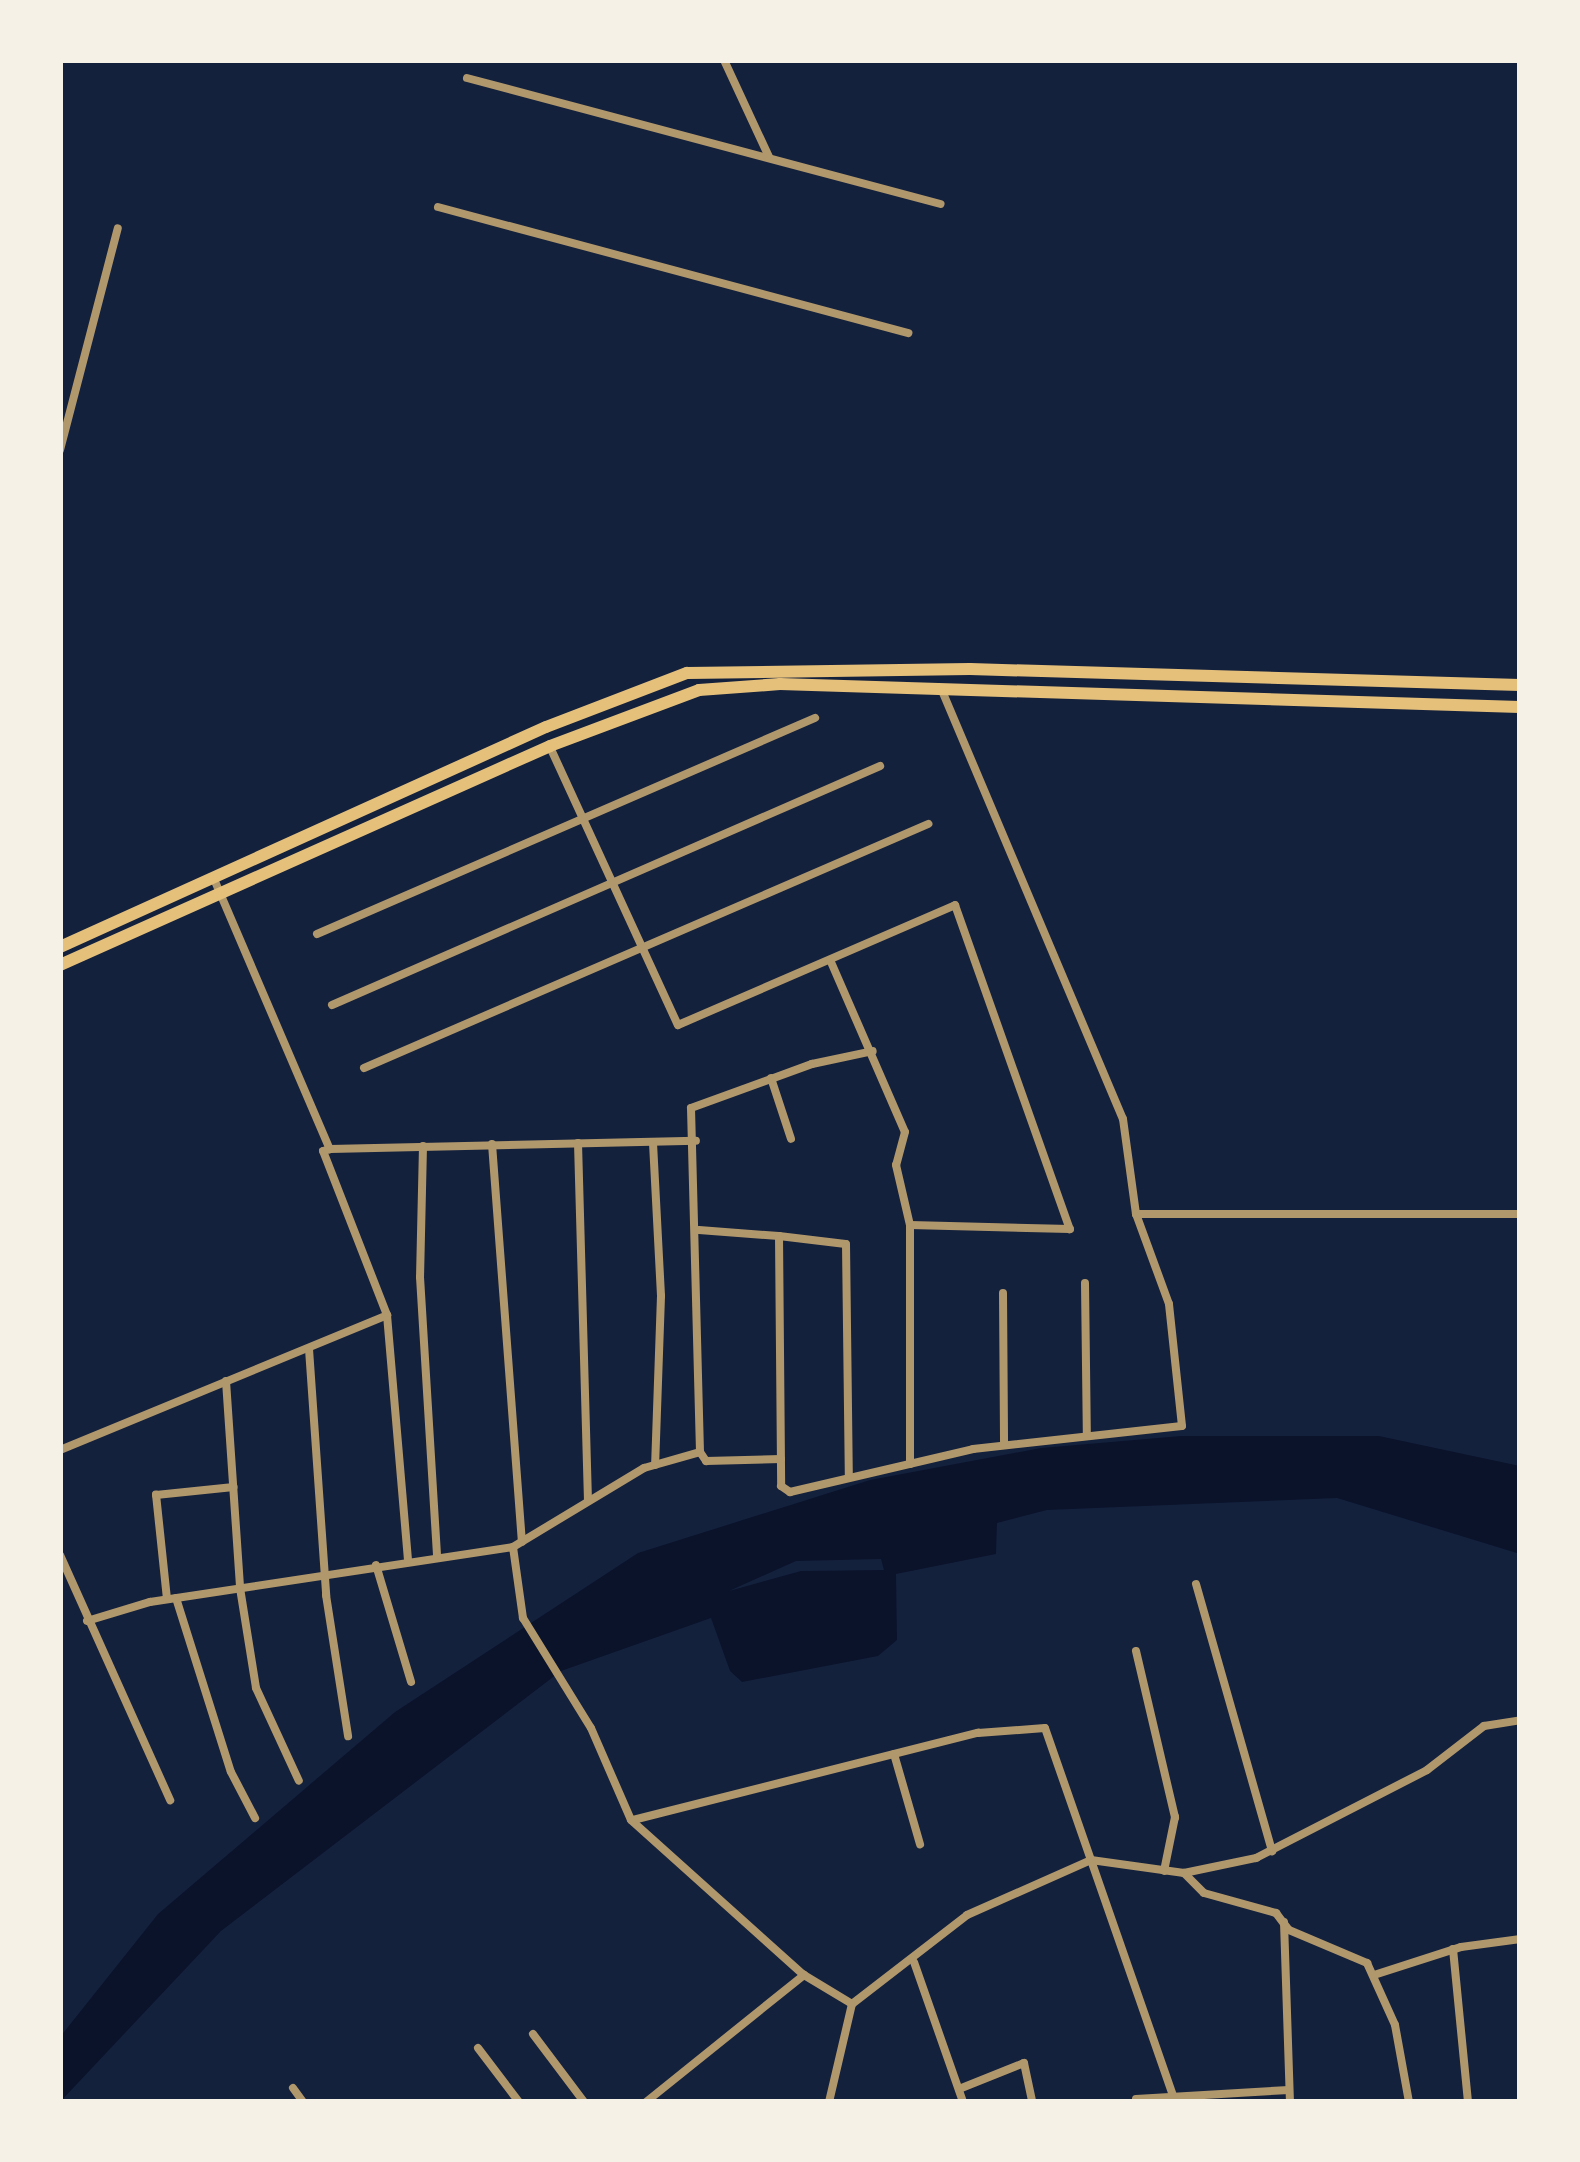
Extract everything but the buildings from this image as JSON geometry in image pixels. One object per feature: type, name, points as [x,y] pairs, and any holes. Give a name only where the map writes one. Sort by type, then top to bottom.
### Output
[{"type":"highway","points":[[60,947],[546,727],[687,673],[928,668],[1520,685]]},
{"type":"highway","points":[[1366,682],[1367,702]]},
{"type":"highway","points":[[60,965],[550,746],[670,698],[738,684],[1520,707]]},
{"type":"street","points":[[724,60],[770,159]]},
{"type":"street","points":[[467,78],[941,204]]},
{"type":"street","points":[[438,207],[908,333]]},
{"type":"street","points":[[60,450],[118,228]]},
{"type":"street","points":[[779,1236],[783,1491],[1004,1445],[1182,1426],[1169,1304],[1136,1214],[1123,1119],[944,693]]},
{"type":"street","points":[[317,934],[584,824],[814,718]]},
{"type":"street","points":[[550,746],[678,1025],[955,905],[1070,1229],[910,1225]]},
{"type":"street","points":[[332,1005],[880,766]]},
{"type":"street","points":[[364,1068],[928,824]]},
{"type":"street","points":[[214,878],[330,1149]]},
{"type":"street","points":[[831,962],[905,1132],[896,1166],[910,1225],[910,1464]]},
{"type":"street","points":[[781,1459],[706,1460],[700,1452],[697,1103],[873,1052]]},
{"type":"street","points":[[771,1078],[791,1139]]},
{"type":"street","points":[[408,1561],[387,1315],[322,1151],[697,1141]]},
{"type":"street","points":[[578,1143],[588,1500]]},
{"type":"street","points":[[653,1143],[661,1296],[655,1465]]},
{"type":"street","points":[[492,1144],[523,1618],[557,1684],[591,1728],[632,1820],[804,1975],[852,2004]]},
{"type":"street","points":[[423,1146],[420,1277],[437,1556]]},
{"type":"street","points":[[1136,1214],[1520,1214]]},
{"type":"street","points":[[700,1230],[846,1244],[848,1477]]},
{"type":"street","points":[[1084,1283],[1087,1436]]},
{"type":"street","points":[[1003,1293],[1004,1445]]},
{"type":"street","points":[[60,1450],[387,1315]]},
{"type":"street","points":[[309,1349],[324,1575],[348,1736]]},
{"type":"street","points":[[226,1381],[240,1588],[256,1688],[299,1781]]},
{"type":"street","points":[[87,1621],[172,1599],[518,1545],[655,1465],[700,1452]]},
{"type":"street","points":[[234,1487],[156,1495],[172,1599],[231,1772],[256,1817]]},
{"type":"street","points":[[60,1555],[170,1800]]},
{"type":"street","points":[[376,1565],[411,1682]]},
{"type":"street","points":[[1196,1584],[1273,1851]]},
{"type":"street","points":[[1136,1651],[1175,1817],[1164,1871]]},
{"type":"street","points":[[829,2102],[852,2004],[914,1962],[967,1916],[1090,1860],[1184,1873],[1273,1851],[1427,1770],[1484,1726],[1520,1720]]},
{"type":"street","points":[[632,1820],[978,1733],[1046,1728],[1173,2096]]},
{"type":"street","points":[[895,1754],[920,1844]]},
{"type":"street","points":[[1184,1873],[1204,1893],[1285,1921],[1301,1936],[1354,1954],[1374,1976],[1394,2025],[1409,2102]]},
{"type":"street","points":[[1285,1921],[1290,2102]]},
{"type":"street","points":[[1374,1976],[1454,1949],[1520,1939]]},
{"type":"street","points":[[1454,1949],[1468,2102]]},
{"type":"street","points":[[914,1962],[963,2102]]},
{"type":"street","points":[[646,2102],[804,1975]]},
{"type":"street","points":[[532,2034],[584,2102]]},
{"type":"street","points":[[478,2048],[519,2102]]},
{"type":"street","points":[[959,2089],[1024,2063],[1032,2102]]},
{"type":"street","points":[[293,2088],[303,2102]]},
{"type":"street","points":[[1136,2099],[1289,2090]]},
{"type":"water","points":[[1181,1436],[1379,1436],[1520,1466],[1520,1554],[1337,1498],[1047,1510],[997,1523],[996,1554],[896,1574],[897,1640],[878,1656],[742,1682],[730,1671],[711,1618],[561,1671],[221,1931],[60,2102],[60,2037],[158,1914],[395,1712],[638,1553],[870,1480],[1041,1448]],"holes":[[[881,1559],[884,1570],[801,1571],[729,1591],[796,1561]]]}]
